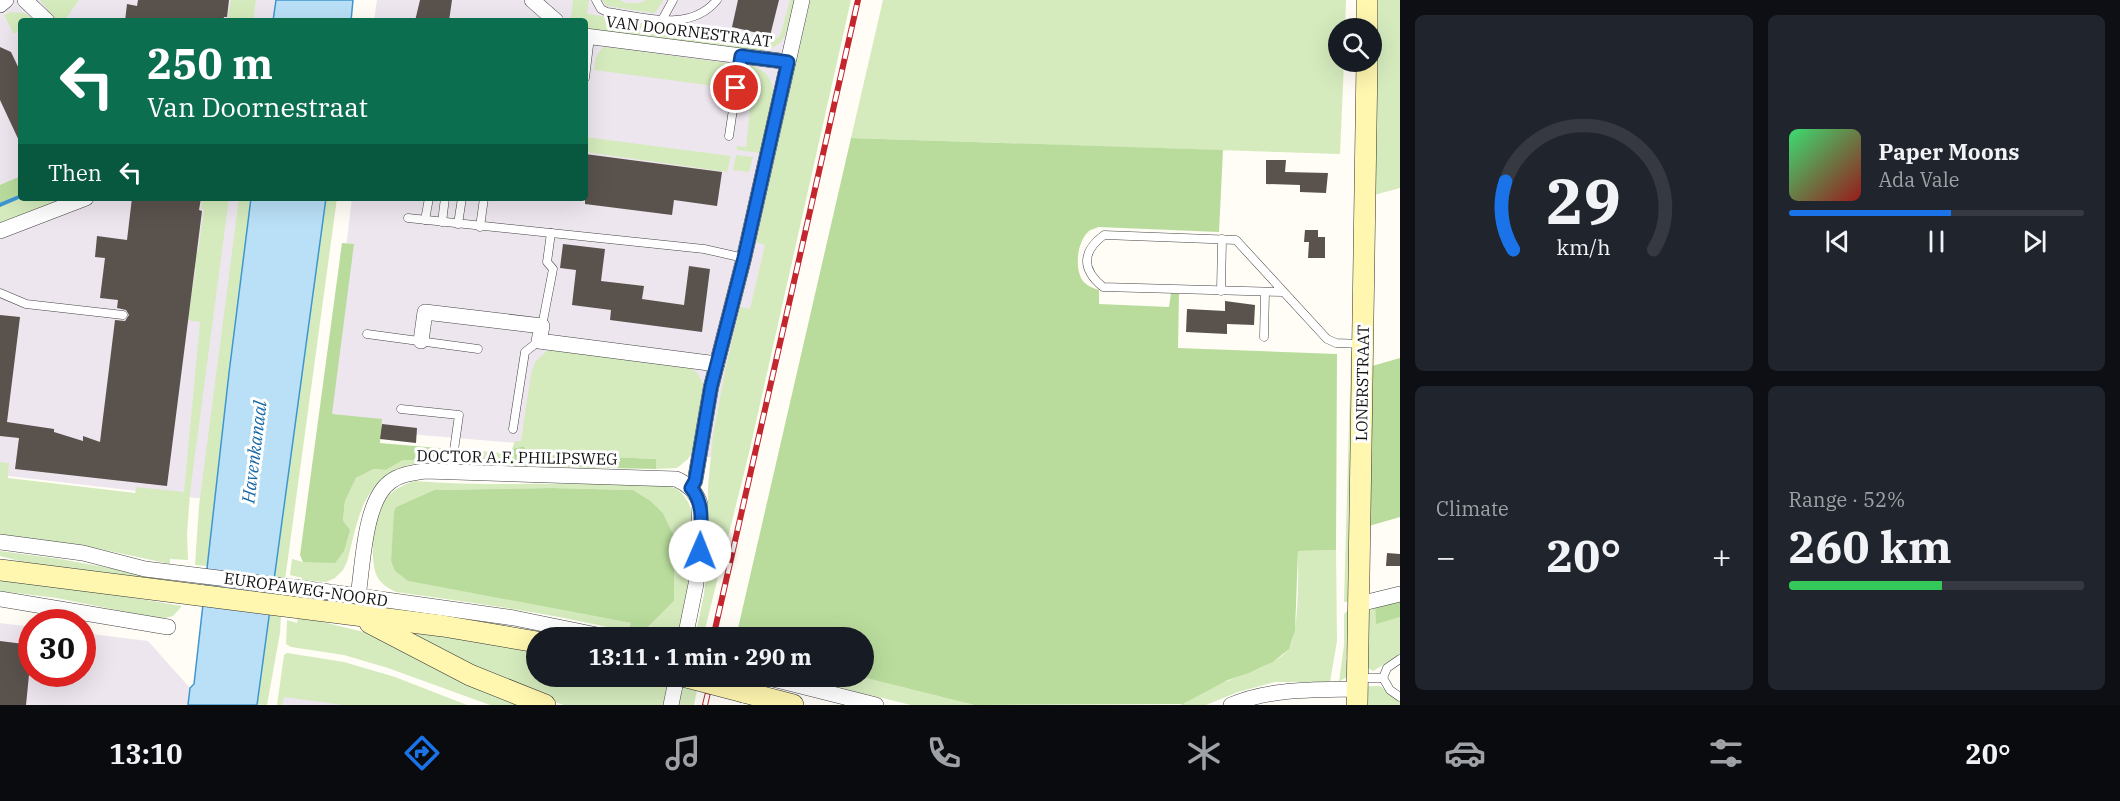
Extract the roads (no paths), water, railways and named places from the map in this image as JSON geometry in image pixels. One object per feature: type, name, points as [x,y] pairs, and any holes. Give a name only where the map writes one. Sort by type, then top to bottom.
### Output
[{"type":"main road","points":[[1367,0],[1367,18]]},
{"type":"main road","name":"LONERSTRAAT","points":[[1358,691],[1367,72]]},
{"type":"main road","name":"EUROPAWEG-NOORD","points":[[0,570],[175,582],[299,598],[357,606],[443,626],[526,640]]},
{"type":"main road","points":[[357,606],[470,675],[545,705]]},
{"type":"main road","points":[[725,687],[793,705]]},
{"type":"street","points":[[0,5],[6,0]]},
{"type":"street","points":[[25,0],[44,18]]},
{"type":"street","points":[[532,0],[553,18]]},
{"type":"street","points":[[687,627],[700,551],[700,504],[698,496],[691,488],[695,481],[711,387],[744,258],[802,0]]},
{"type":"street","name":"VAN DOORNESTRAAT","points":[[588,36],[788,62]]},
{"type":"street","points":[[0,231],[78,201]]},
{"type":"street","points":[[421,341],[425,312],[717,364]]},
{"type":"street","name":"DOCTOR A.F. PHILIPSWEG","points":[[357,606],[370,513],[389,482],[408,473],[451,471],[665,478],[676,479],[691,488]]},
{"type":"street","name":"EUROPAWEG-NOORD","points":[[0,542],[71,551],[145,569],[175,582]]},
{"type":"street","points":[[1359,604],[1400,594]]},
{"type":"street","points":[[0,599],[168,627]]},
{"type":"street","name":"EUROPAWEG-NOORD","points":[[357,606],[514,618],[558,627]]},
{"type":"street","points":[[671,705],[675,687]]},
{"type":"street","points":[[805,687],[876,705]]},
{"type":"street","points":[[1231,705],[1258,695],[1308,690],[1358,691]]},
{"type":"lane","points":[[596,0],[601,9],[607,12],[678,21],[693,18],[706,11],[717,0]]},
{"type":"lane","points":[[662,20],[673,0]]},
{"type":"lane","points":[[729,136],[741,56]]},
{"type":"lane","points":[[425,220],[428,201]]},
{"type":"lane","points":[[442,222],[445,201]]},
{"type":"lane","points":[[458,224],[462,201]]},
{"type":"lane","points":[[480,227],[484,201]]},
{"type":"lane","points":[[408,218],[704,249],[744,258]]},
{"type":"lane","points":[[513,429],[525,352],[540,334],[553,269],[548,262],[551,233]]},
{"type":"lane","points":[[1283,292],[1103,287],[1088,272],[1089,251],[1104,235],[1236,240],[1327,339],[1336,343],[1363,344]]},
{"type":"lane","points":[[1221,291],[1222,239]]},
{"type":"lane","points":[[1264,337],[1265,292]]},
{"type":"lane","points":[[0,293],[26,304],[123,315]]},
{"type":"lane","points":[[367,334],[478,349]]},
{"type":"lane","points":[[401,409],[459,415],[451,471]]},
{"type":"lane","points":[[1358,691],[1383,678],[1388,668],[1400,659]]},
{"type":"lane","points":[[1383,678],[1390,690],[1400,697]]},
{"type":"water","points":[[276,0],[353,0],[351,18],[273,18]]},
{"type":"water","name":"Havenkanaal","points":[[251,201],[326,201],[257,705],[188,705],[190,688],[194,684]]},
{"type":"waterway","points":[[0,205],[18,197]]},
{"type":"railway","points":[[716,627],[858,0]]},
{"type":"railway","points":[[705,705],[709,687]]}]
